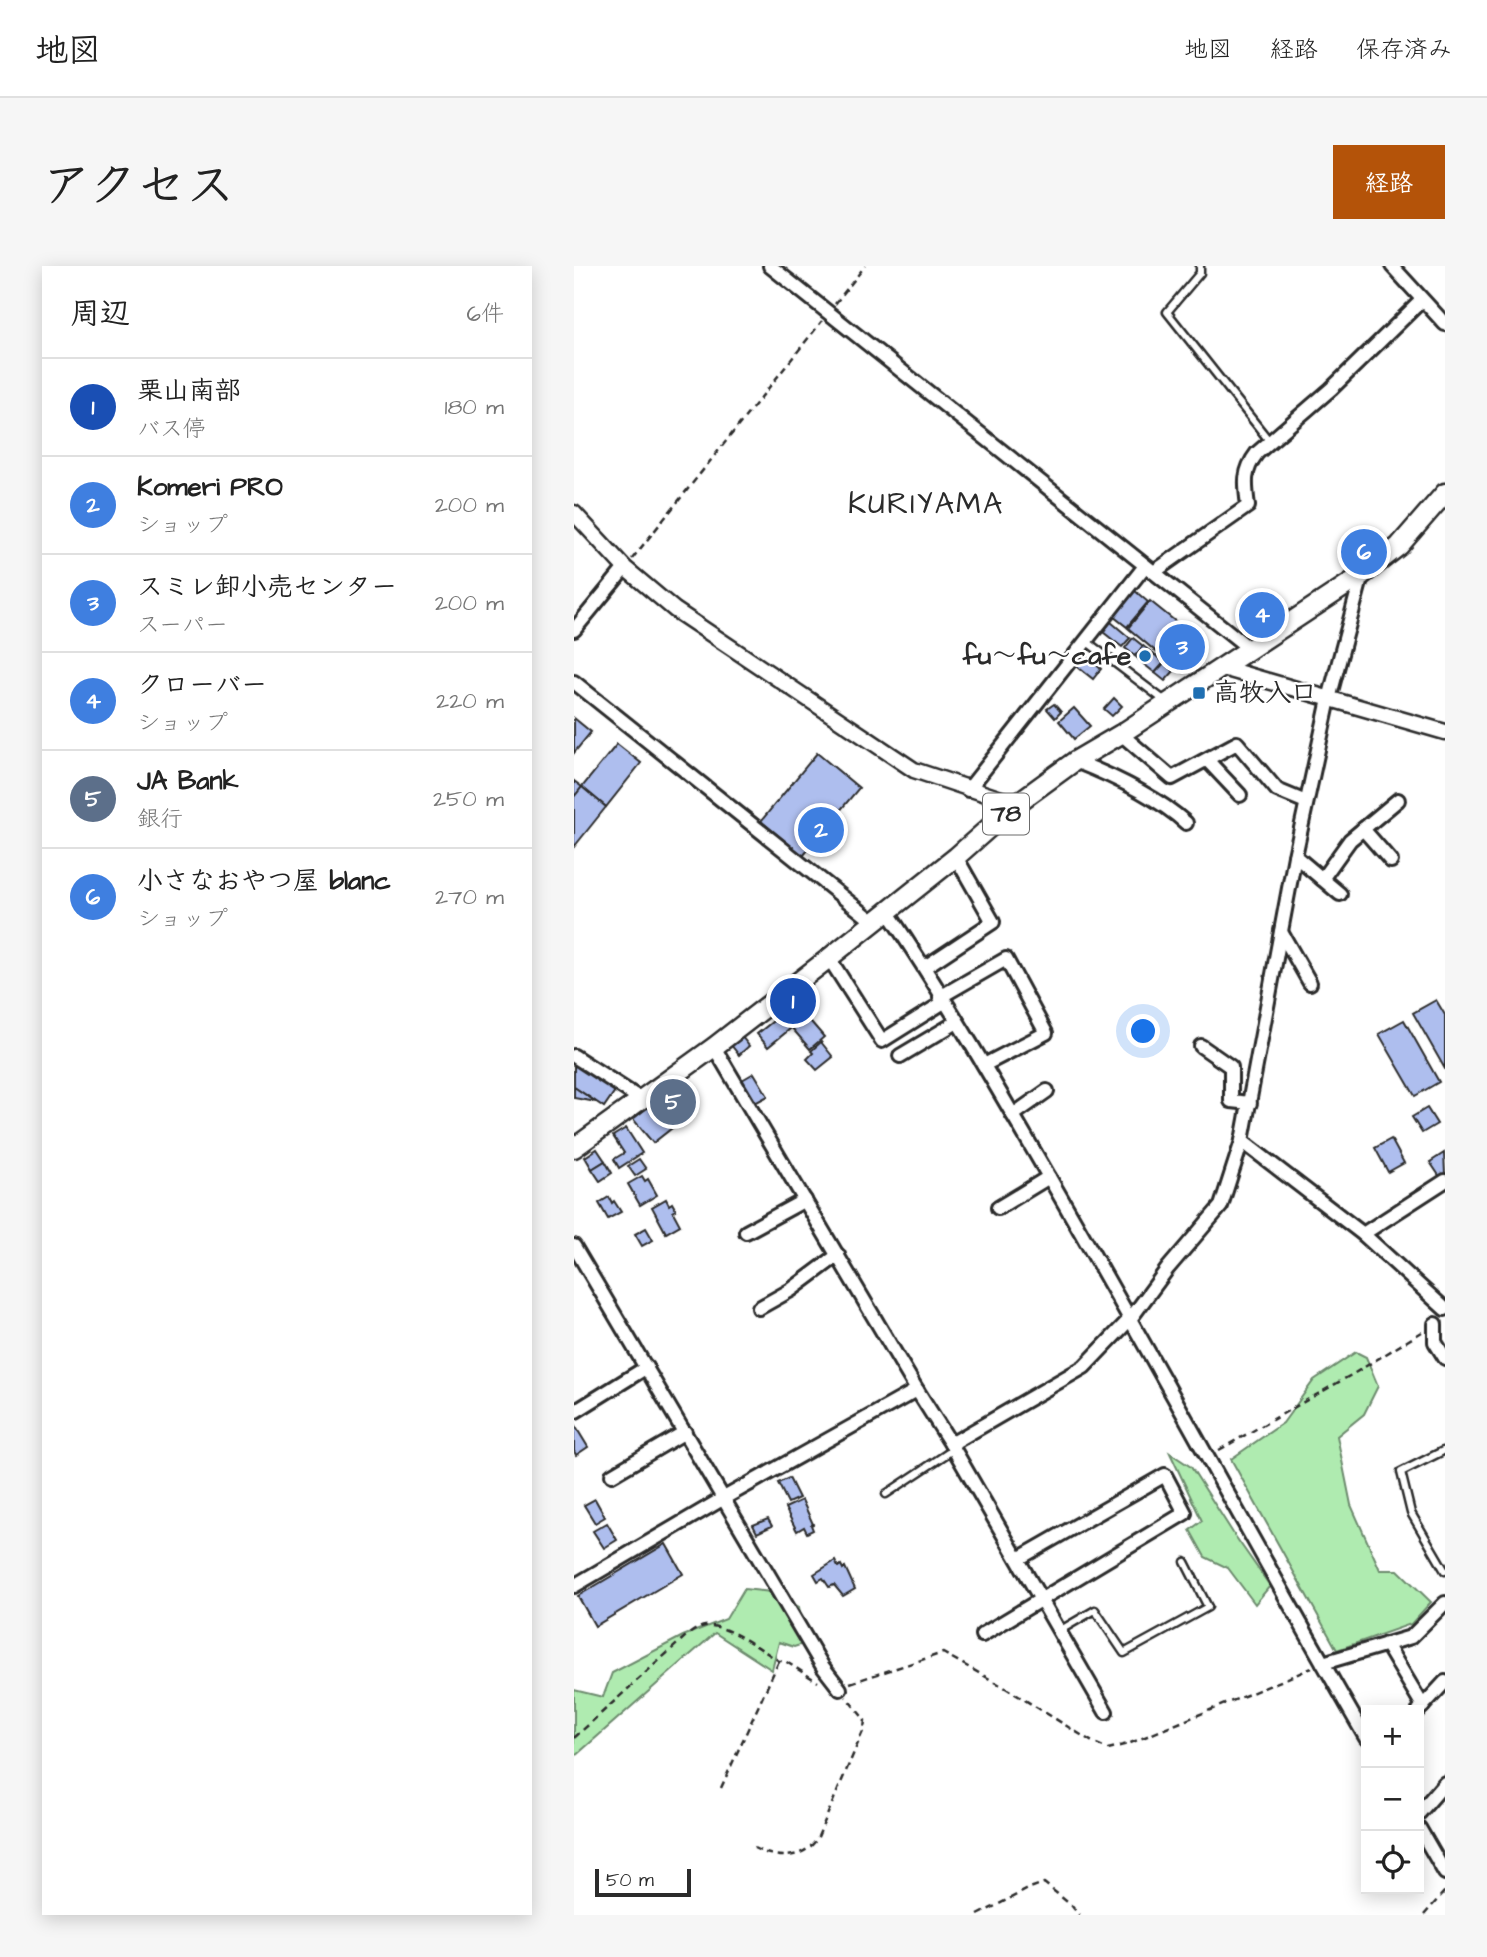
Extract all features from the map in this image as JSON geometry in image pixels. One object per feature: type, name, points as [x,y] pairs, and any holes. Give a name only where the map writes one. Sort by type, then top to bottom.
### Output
[{"type":"main road","name":"78","points":[[574,1148],[714,1047],[956,857],[1016,804],[1075,761],[1223,668],[1362,575],[1399,546],[1445,493]]},
{"type":"street","points":[[770,266],[1250,649]]},
{"type":"street","points":[[1392,266],[1445,324]]},
{"type":"street","points":[[968,790],[1086,640],[1149,569],[1248,506],[1244,477],[1250,462],[1331,389],[1422,300]]},
{"type":"street","points":[[574,513],[625,568],[712,636],[914,770],[1016,804]]},
{"type":"street","points":[[574,630],[625,568]]},
{"type":"street","points":[[953,1447],[1084,1367],[1131,1318],[1168,1268],[1221,1206],[1242,1141],[1294,856],[1329,699],[1362,575]]},
{"type":"street","points":[[1223,668],[1443,729]]},
{"type":"street","points":[[574,682],[880,917],[925,967],[1131,1318],[1206,1457],[1361,1729]]},
{"type":"street","points":[[1121,734],[1172,778],[1237,744],[1278,790],[1306,803]]},
{"type":"street","points":[[1207,760],[1240,795]]},
{"type":"street","points":[[1075,761],[1115,777],[1168,806],[1186,823]]},
{"type":"street","points":[[1322,879],[1350,840],[1398,800]]},
{"type":"street","points":[[1363,829],[1391,861]]},
{"type":"street","points":[[1294,856],[1340,894]]},
{"type":"street","points":[[925,967],[993,922],[956,857]]},
{"type":"street","points":[[1281,932],[1310,983]]},
{"type":"street","points":[[829,958],[882,1041],[1006,959],[1046,1033],[984,1065]]},
{"type":"street","points":[[900,1056],[957,1022]]},
{"type":"street","points":[[1201,1046],[1231,1067],[1231,1101],[1250,1103]]},
{"type":"street","points":[[714,1047],[953,1447],[1106,1712]]},
{"type":"street","points":[[574,1056],[642,1100]]},
{"type":"street","points":[[1013,1115],[1047,1091]]},
{"type":"street","points":[[1242,1141],[1363,1234],[1445,1309]]},
{"type":"street","points":[[998,1208],[1049,1177]]},
{"type":"street","points":[[1363,1234],[1445,1181]]},
{"type":"street","points":[[746,1232],[805,1200]]},
{"type":"street","points":[[574,1246],[823,1667],[840,1689]]},
{"type":"street","points":[[759,1308],[791,1290],[838,1255]]},
{"type":"street","points":[[1435,1324],[1435,1342],[1445,1358]]},
{"type":"street","points":[[576,1411],[647,1367]]},
{"type":"street","points":[[574,1587],[724,1498],[917,1390]]},
{"type":"street","points":[[612,1475],[685,1432]]},
{"type":"street","points":[[982,1634],[1185,1513],[1165,1475],[1018,1559]]},
{"type":"street","points":[[1323,1663],[1411,1637],[1445,1602]]},
{"type":"street","points":[[1386,1644],[1419,1705]]},
{"type":"street","points":[[1424,1705],[1445,1682]]},
{"type":"street","points":[[1424,1807],[1445,1783]]},
{"type":"street","points":[[1421,1831],[1445,1873]]},
{"type":"lane","points":[[1200,266],[1200,273],[1167,312],[1271,443]]},
{"type":"lane","points":[[1086,640],[1168,703]]},
{"type":"lane","points":[[886,1494],[953,1447]]},
{"type":"lane","points":[[1443,1451],[1401,1472],[1411,1513],[1445,1572]]},
{"type":"lane","points":[[1059,1631],[1095,1610],[1124,1653],[1208,1606],[1185,1562]]},
{"type":"path","points":[[625,568],[865,266]]},
{"type":"path","points":[[1206,1457],[1435,1324]]},
{"type":"path","points":[[574,1738],[644,1672],[698,1628],[706,1625],[717,1626],[779,1661],[785,1661],[834,1693],[857,1679],[943,1653],[1004,1687],[1094,1744],[1108,1749],[1128,1744],[1323,1663]]},
{"type":"path","points":[[721,1788],[779,1661]]},
{"type":"path","points":[[754,1848],[766,1854],[787,1857],[812,1847],[817,1839],[864,1729],[865,1720],[840,1689]]},
{"type":"path","points":[[978,1915],[1044,1883],[1079,1915]]},
{"type":"path","points":[[1424,1915],[1445,1891]]},
{"type":"green space","points":[[1356,1352],[1366,1357],[1378,1386],[1364,1414],[1337,1436],[1351,1505],[1380,1570],[1398,1570],[1431,1602],[1411,1624],[1337,1650],[1231,1459],[1283,1423],[1314,1380]]},
{"type":"green space","points":[[1170,1453],[1191,1467],[1270,1586],[1255,1604],[1228,1568],[1205,1557],[1190,1530],[1202,1521]]},
{"type":"green space","points":[[744,1589],[771,1592],[799,1607],[806,1643],[794,1647],[779,1642],[772,1670],[715,1633],[574,1757],[574,1690],[603,1697],[612,1673],[683,1636],[726,1619]]},
{"type":"building","points":[[1364,543],[1370,551],[1359,560],[1353,552]]},
{"type":"building","points":[[1134,590],[1148,602],[1127,627],[1113,616]]},
{"type":"building","points":[[1150,601],[1196,638],[1173,666],[1128,628]]},
{"type":"building","points":[[1111,622],[1130,638],[1122,647],[1103,632]]},
{"type":"building","points":[[1133,638],[1143,646],[1135,656],[1125,648]]},
{"type":"building","points":[[1196,640],[1203,646],[1183,672],[1175,666]]},
{"type":"building","points":[[1143,646],[1154,654],[1145,665],[1135,656]]},
{"type":"building","points":[[1082,653],[1101,669],[1093,679],[1074,664]]},
{"type":"building","points":[[1154,654],[1164,663],[1155,673],[1145,665]]},
{"type":"building","points":[[1164,663],[1174,671],[1165,681],[1155,673]]},
{"type":"building","points":[[1114,698],[1122,706],[1112,716],[1104,709]]},
{"type":"building","points":[[1054,704],[1061,712],[1055,718],[1047,709]]},
{"type":"building","points":[[1074,708],[1090,726],[1074,739],[1059,721]]},
{"type":"building","points":[[574,718],[591,732],[574,753]]},
{"type":"building","points":[[617,744],[641,763],[606,807],[582,787]]},
{"type":"building","points":[[817,753],[859,788],[833,819],[836,822],[817,845],[814,843],[803,856],[761,821]]},
{"type":"building","points":[[574,781],[582,787],[574,797]]},
{"type":"building","points":[[582,787],[606,807],[574,847],[574,797]]},
{"type":"building","points":[[1436,1000],[1445,1015],[1445,1069],[1413,1013]]},
{"type":"building","points":[[782,1014],[790,1029],[768,1047],[757,1034]]},
{"type":"building","points":[[805,1015],[824,1037],[810,1049],[791,1027]]},
{"type":"building","points":[[1404,1020],[1439,1082],[1415,1096],[1379,1034]]},
{"type":"building","points":[[742,1037],[749,1046],[739,1055],[731,1045]]},
{"type":"building","points":[[821,1042],[833,1057],[817,1070],[807,1059]]},
{"type":"building","points":[[574,1064],[615,1091],[604,1107],[574,1087]]},
{"type":"building","points":[[754,1073],[768,1096],[755,1103],[742,1080]]},
{"type":"building","points":[[574,1087],[596,1102],[574,1098]]},
{"type":"building","points":[[674,1093],[691,1113],[653,1143],[633,1119],[660,1097],[664,1102]]},
{"type":"building","points":[[1427,1108],[1437,1124],[1422,1133],[1412,1117]]},
{"type":"building","points":[[626,1128],[642,1153],[619,1168],[614,1159],[624,1153],[613,1136]]},
{"type":"building","points":[[1391,1139],[1404,1163],[1388,1172],[1375,1148]]},
{"type":"building","points":[[597,1149],[605,1161],[592,1169],[585,1157]]},
{"type":"building","points":[[1444,1153],[1445,1174],[1440,1177],[1430,1162]]},
{"type":"building","points":[[639,1159],[646,1169],[635,1176],[628,1166]]},
{"type":"building","points":[[605,1161],[612,1173],[600,1181],[592,1169]]},
{"type":"building","points":[[642,1176],[645,1181],[648,1179],[657,1195],[640,1205],[628,1184]]},
{"type":"building","points":[[609,1197],[621,1212],[608,1219],[599,1203]]},
{"type":"building","points":[[666,1199],[676,1210],[673,1212],[680,1225],[666,1233],[652,1207]]},
{"type":"building","points":[[646,1228],[653,1240],[642,1246],[635,1234]]},
{"type":"building","points":[[574,1424],[588,1447],[576,1455],[574,1451]]},
{"type":"building","points":[[789,1478],[799,1498],[788,1503],[778,1483]]},
{"type":"building","points":[[595,1499],[605,1517],[595,1523],[584,1505]]},
{"type":"building","points":[[802,1500],[813,1524],[813,1530],[807,1533],[804,1527],[797,1531],[785,1508]]},
{"type":"building","points":[[768,1519],[772,1526],[757,1533],[753,1525]]},
{"type":"building","points":[[607,1523],[617,1540],[604,1548],[593,1531]]},
{"type":"building","points":[[666,1544],[683,1574],[595,1626],[578,1596]]},
{"type":"building","points":[[835,1561],[838,1567],[845,1567],[855,1589],[843,1596],[834,1585],[829,1587],[823,1578],[818,1581],[814,1574]]},
{"type":"place","name":"小さなおやつ屋 blanc","points":[[1364,552]]},
{"type":"place","name":"クローバー","points":[[1262,615]]},
{"type":"place","name":"スミレ卸小売センター","points":[[1182,647]]},
{"type":"place","name":"fu～fu～cafe","points":[[1145,656]]},
{"type":"place","name":"高牧入口","points":[[1199,693]]},
{"type":"place","name":"Komeri PRO","points":[[821,830]]},
{"type":"place","name":"栗山南部","points":[[793,1001]]},
{"type":"place","name":"JA Bank","points":[[673,1102]]},
{"type":"district","name":"KURIYAMA","points":[[926,504]]}]
